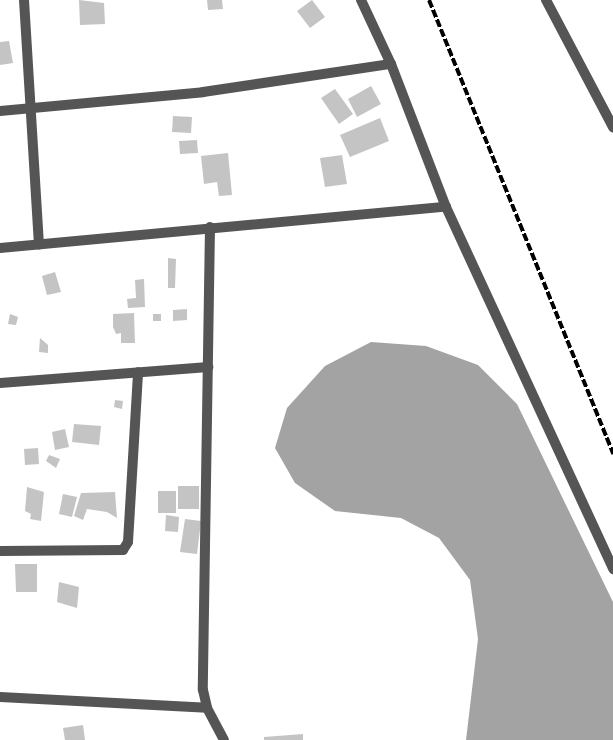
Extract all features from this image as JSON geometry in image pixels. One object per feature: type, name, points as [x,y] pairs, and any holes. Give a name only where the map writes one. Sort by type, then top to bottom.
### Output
[{"type":"street","points":[[24,0],[39,245]]},
{"type":"street","points":[[361,0],[391,64],[446,207],[613,569]]},
{"type":"street","points":[[546,0],[613,127]]},
{"type":"street","points":[[0,111],[203,92],[391,64]]},
{"type":"street","points":[[0,248],[210,227],[446,207]]},
{"type":"street","points":[[210,227],[203,690],[207,708],[224,740]]},
{"type":"street","points":[[0,383],[208,367]]},
{"type":"street","points":[[0,551],[123,550],[128,542],[138,372]]},
{"type":"street","points":[[0,697],[207,708]]},
{"type":"shaded area","points":[[371,342],[426,346],[478,365],[517,404],[613,602],[613,740],[466,740],[478,639],[470,580],[439,538],[401,518],[335,511],[295,483],[275,448],[287,408],[325,366]]},
{"type":"building","points":[[79,0],[104,3],[105,24],[80,25]]},
{"type":"building","points":[[207,0],[222,0],[223,9],[208,10]]},
{"type":"building","points":[[312,0],[325,17],[310,28],[297,11]]},
{"type":"building","points":[[9,41],[13,63],[0,65],[0,42]]},
{"type":"building","points":[[371,86],[381,104],[357,117],[348,99]]},
{"type":"building","points":[[335,89],[353,114],[339,124],[321,98]]},
{"type":"building","points":[[173,116],[192,117],[191,133],[172,132]]},
{"type":"building","points":[[380,118],[389,141],[350,157],[340,135]]},
{"type":"building","points":[[197,140],[198,153],[180,154],[179,141]]},
{"type":"building","points":[[228,153],[232,195],[219,196],[217,182],[204,184],[201,156]]},
{"type":"building","points":[[342,155],[347,184],[325,187],[320,158]]},
{"type":"building","points":[[168,258],[176,259],[175,288],[168,288]]},
{"type":"building","points":[[55,272],[61,292],[47,295],[42,276]]},
{"type":"building","points":[[144,279],[145,307],[128,308],[127,299],[136,298],[135,280]]},
{"type":"building","points":[[187,309],[187,320],[173,321],[173,310]]},
{"type":"building","points":[[134,313],[135,343],[121,343],[121,333],[116,334],[113,327],[113,314]]},
{"type":"building","points":[[10,314],[18,317],[16,325],[8,324]]},
{"type":"building","points":[[153,314],[161,314],[161,321],[153,321]]},
{"type":"building","points":[[40,338],[48,345],[48,353],[39,352]]},
{"type":"building","points":[[115,400],[123,401],[122,409],[114,407]]},
{"type":"building","points":[[74,424],[101,426],[99,445],[72,442]]},
{"type":"building","points":[[65,429],[69,447],[55,450],[52,432]]},
{"type":"building","points":[[38,448],[39,464],[25,465],[24,449]]},
{"type":"building","points":[[49,455],[60,459],[56,468],[46,461]]},
{"type":"building","points":[[178,486],[199,486],[199,509],[178,509]]},
{"type":"building","points":[[27,487],[44,492],[41,521],[30,519],[31,514],[25,511]]},
{"type":"building","points":[[158,491],[176,491],[176,513],[158,513]]},
{"type":"building","points":[[115,492],[117,518],[107,512],[87,509],[83,520],[74,516],[81,493]]},
{"type":"building","points":[[63,494],[77,497],[72,517],[59,514]]},
{"type":"building","points":[[166,515],[179,517],[178,532],[165,531]]},
{"type":"building","points":[[185,519],[201,521],[197,554],[180,552]]},
{"type":"building","points":[[15,564],[37,564],[37,592],[16,592]]},
{"type":"building","points":[[59,582],[79,587],[77,608],[57,602]]},
{"type":"building","points":[[83,725],[85,740],[65,740],[63,728]]},
{"type":"building","points":[[303,734],[303,740],[264,740],[264,737]]},
{"type":"railway","points":[[429,0],[613,454]]}]
